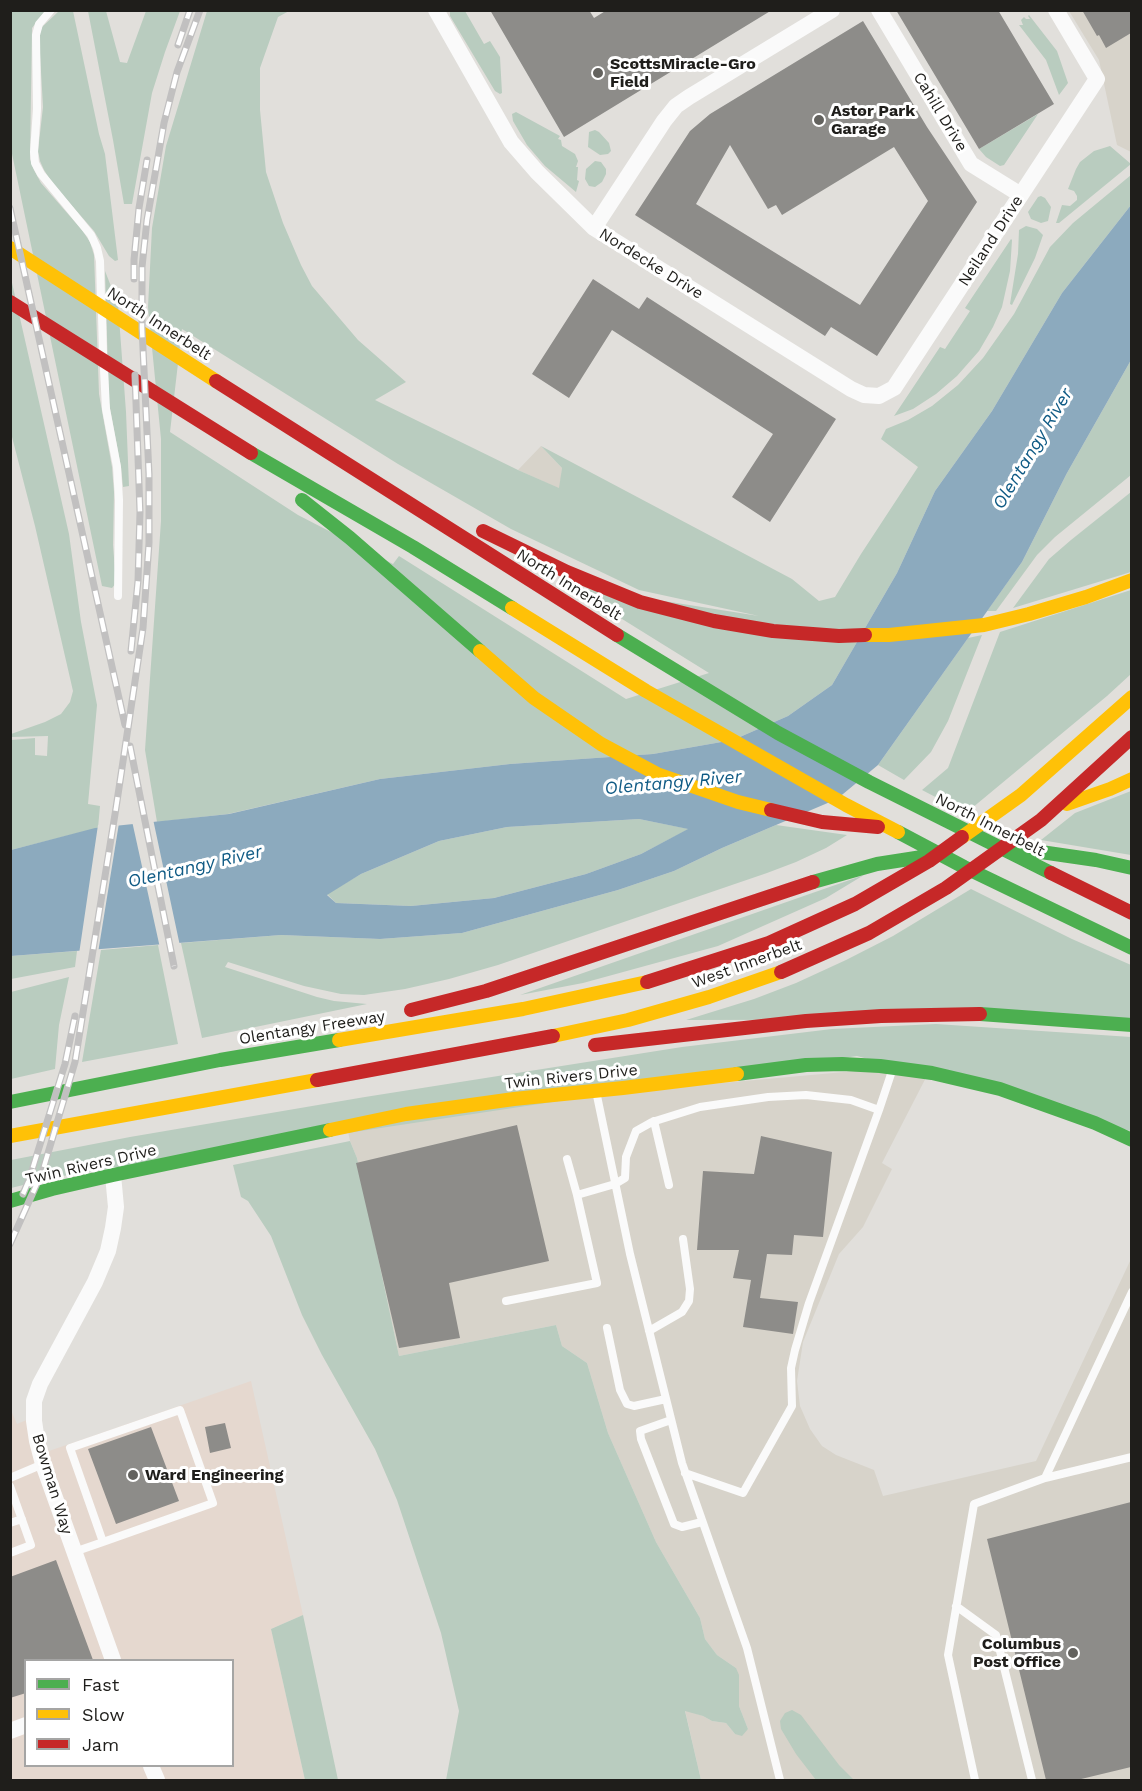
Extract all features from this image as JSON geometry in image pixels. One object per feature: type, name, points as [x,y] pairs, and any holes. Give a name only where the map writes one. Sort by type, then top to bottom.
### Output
[{"type":"main road","name":"North Innerbelt","points":[[10,248],[337,459],[689,680],[778,733],[869,782],[1131,913]]},
{"type":"main road","points":[[10,302],[279,470],[423,553],[646,691],[846,805],[964,867],[1131,948]]},
{"type":"main road","points":[[218,432],[350,538],[534,698],[601,744],[657,774],[738,802],[822,822],[909,830],[972,824],[1061,806],[1131,779]]},
{"type":"main road","points":[[337,459],[567,572],[640,602],[714,621],[773,631],[839,636],[889,635],[984,625],[1086,597],[1131,580]]},
{"type":"main road","name":"West Innerbelt","points":[[620,989],[679,973],[770,943],[855,904],[929,861],[1021,795],[1131,697]]},
{"type":"main road","name":"West Innerbelt","points":[[312,1080],[530,1041],[628,1020],[709,998],[781,972],[869,933],[946,888],[1041,820],[1131,737]]},
{"type":"main road","points":[[399,1013],[486,991],[832,876],[877,864],[990,851],[1034,851],[1096,860],[1131,868]]},
{"type":"main road","name":"Olentangy Freeway","points":[[10,1102],[232,1058],[523,1010],[620,989]]},
{"type":"main road","points":[[584,1046],[806,1021],[893,1016],[974,1014],[1131,1025]]},
{"type":"main road","points":[[232,1058],[366,1021]]},
{"type":"main road","points":[[10,1136],[312,1080],[548,1051]]},
{"type":"main road","name":"Twin Rivers Drive","points":[[10,1201],[113,1175],[406,1114],[806,1065],[842,1064],[932,1073],[1000,1089],[1095,1123],[1131,1140]]},
{"type":"street","name":"Nordecke Drive","points":[[436,10],[511,142],[537,172],[594,228],[851,389],[864,395],[879,396]]},
{"type":"street","points":[[594,228],[676,106],[832,10]]},
{"type":"street","name":"Cahill Drive","points":[[879,10],[971,164],[1021,195]]},
{"type":"street","name":"Neiland Drive","points":[[879,396],[894,388],[1097,79],[1056,10]]},
{"type":"street","name":"Bowman Way","points":[[113,1175],[116,1207],[108,1251],[95,1282],[40,1384],[34,1401],[35,1431],[43,1464],[113,1659]]},
{"type":"lane","points":[[51,10],[39,24],[36,36],[35,163],[41,174],[91,235],[100,261],[105,402],[117,467],[119,500],[118,596]]},
{"type":"lane","points":[[685,1473],[743,1493],[792,1406],[791,1368],[795,1350],[813,1292],[893,1068]]},
{"type":"lane","points":[[596,1091],[649,1331],[685,1473],[747,1648],[780,1780]]},
{"type":"lane","points":[[577,1195],[615,1184],[625,1178],[626,1157],[636,1131],[654,1121],[700,1107],[768,1097],[806,1095],[851,1100],[879,1110]]},
{"type":"lane","points":[[654,1121],[669,1185]]},
{"type":"lane","points":[[506,1301],[597,1283],[567,1159]]},
{"type":"lane","points":[[649,1331],[682,1312],[689,1301],[690,1288],[683,1239]]},
{"type":"lane","points":[[1045,1478],[1131,1292]]},
{"type":"lane","points":[[607,1328],[620,1390],[627,1404],[634,1406],[666,1399]]},
{"type":"lane","points":[[73,1552],[103,1542],[213,1503],[180,1410],[70,1448],[103,1542]]},
{"type":"lane","points":[[672,1420],[640,1431],[641,1439],[674,1524],[682,1527],[702,1522]]},
{"type":"lane","points":[[975,1780],[948,1655],[974,1504],[1045,1478],[1131,1457]]},
{"type":"lane","points":[[10,1478],[43,1464]]},
{"type":"lane","points":[[10,1486],[31,1545],[10,1553]]},
{"type":"lane","points":[[10,1523],[22,1519]]},
{"type":"lane","points":[[956,1606],[996,1635],[1032,1780]]},
{"type":"shaded area","points":[[1069,11],[1131,11],[1131,152],[1117,145],[1099,60]]},
{"type":"shaded area","points":[[541,446],[562,468],[560,489],[518,470]]},
{"type":"shaded area","points":[[933,1064],[882,1163],[892,1169],[863,1227],[839,1254],[803,1342],[797,1381],[800,1406],[810,1429],[822,1446],[836,1455],[874,1470],[883,1496],[1036,1461],[1131,1259],[1131,1780],[701,1780],[685,1710],[712,1721],[726,1723],[735,1734],[748,1729],[739,1706],[736,1668],[717,1655],[705,1639],[700,1618],[656,1542],[608,1433],[587,1363],[562,1346],[556,1325],[399,1356],[357,1158],[350,1141],[345,1117]]},
{"type":"shaded area","points":[[251,1381],[303,1615],[271,1629],[305,1780],[11,1780],[10,1408],[17,1424],[36,1416],[49,1451]]},
{"type":"green space","points":[[10,11],[45,11],[32,28],[30,159],[41,183],[82,230],[90,242],[94,255],[99,394],[112,467],[114,492],[113,545],[116,583],[112,588],[102,586],[11,149]]},
{"type":"green space","points":[[59,11],[73,11],[105,154],[118,260],[115,261],[109,256],[94,231],[53,184],[40,161],[38,151],[43,107],[39,36],[42,27]]},
{"type":"green space","points":[[88,11],[106,11],[120,62],[127,63],[146,11],[180,11],[152,93],[132,204],[124,204]]},
{"type":"green space","points":[[207,11],[289,11],[278,17],[260,68],[260,110],[266,172],[283,223],[312,286],[358,340],[406,382],[375,400],[559,488],[562,468],[541,446],[792,579],[819,601],[835,597],[918,467],[881,439],[886,429],[932,406],[958,385],[983,358],[1014,314],[1050,247],[1073,223],[1131,175],[1131,205],[1062,293],[992,411],[935,491],[897,573],[832,685],[788,716],[733,740],[653,754],[510,764],[380,779],[228,814],[157,822],[145,750],[161,521],[161,439],[148,307],[152,228],[166,146]],"holes":[[[182,329],[398,464],[511,529],[639,590],[759,616],[569,586],[709,673],[626,699],[399,556],[393,564],[298,515],[170,432]]]},
{"type":"green space","points":[[450,11],[465,11],[484,44],[490,41],[500,57],[502,93],[495,91],[450,16]]},
{"type":"green space","points":[[1029,15],[1057,51],[1068,83],[1059,95],[1046,60],[1019,25],[1023,25],[1021,20],[1024,17],[1030,19]]},
{"type":"green space","points":[[516,112],[560,136],[558,139],[561,140],[562,146],[575,154],[578,161],[576,167],[578,167],[577,180],[579,181],[576,192],[545,166],[527,145],[513,121],[512,114]]},
{"type":"green space","points":[[1038,114],[1004,165],[1000,166],[986,157],[979,149]]},
{"type":"green space","points":[[595,130],[609,143],[611,151],[608,154],[600,155],[588,147],[589,132]]},
{"type":"green space","points":[[1110,146],[1131,164],[1059,223],[1056,223],[1062,205],[1070,206],[1077,200],[1074,191],[1068,189],[1080,162],[1094,151]]},
{"type":"green space","points":[[595,161],[601,162],[606,169],[606,174],[602,182],[595,187],[589,186],[585,179],[586,169]]},
{"type":"green space","points":[[1041,196],[1051,207],[1048,221],[1041,223],[1031,219],[1028,212]]},
{"type":"green space","points":[[1026,226],[1037,229],[1043,235],[1035,258],[1012,305],[1010,304],[1018,254],[1019,230]]},
{"type":"green space","points":[[1011,239],[1010,271],[1002,307],[979,351],[957,376],[936,394],[913,409],[894,416],[940,347],[945,349],[970,311],[965,308]]},
{"type":"green space","points":[[105,271],[118,304],[129,486],[123,487],[109,403]]},
{"type":"green space","points":[[10,274],[69,534],[81,622],[97,705],[88,804],[100,806],[98,828],[11,850],[11,740],[35,738],[35,755],[47,756],[48,736],[11,737],[11,734],[61,714],[70,702],[73,691],[11,433]]},
{"type":"green space","points":[[1131,360],[1131,475],[1055,537],[1037,555],[996,611],[987,611],[1022,562],[1067,473]]},
{"type":"green space","points":[[1131,492],[1131,572],[1013,608],[1049,559]]},
{"type":"green space","points":[[1131,590],[1131,674],[966,813],[922,790],[948,768],[1000,632]]},
{"type":"green space","points":[[982,635],[948,721],[931,752],[904,780],[878,765],[968,638]]},
{"type":"green space","points":[[1131,791],[1131,855],[1041,840],[1075,813]]},
{"type":"green space","points":[[639,819],[689,829],[641,854],[586,874],[494,898],[411,906],[336,903],[327,894],[361,874],[439,841],[507,827]]},
{"type":"green space","points":[[776,825],[847,835],[826,848],[767,873],[498,965],[405,989],[364,995],[341,994],[304,986],[228,962],[225,967],[317,997],[367,1004],[202,1038],[181,943],[281,935],[380,939],[462,933],[618,890],[674,871]]},
{"type":"green space","points":[[864,875],[826,898],[718,946],[583,983],[520,995]]},
{"type":"green space","points":[[971,889],[1072,939],[1131,965],[1131,1019],[686,1020],[796,983],[893,936]]},
{"type":"green space","points":[[158,945],[178,1044],[82,1062],[101,950]]},
{"type":"green space","points":[[77,951],[75,967],[11,979],[11,956]]},
{"type":"green space","points":[[69,977],[59,1025],[55,1069],[11,1079],[11,992]]},
{"type":"green space","points":[[936,1024],[1131,1037],[1131,1131],[857,1056],[56,1177],[11,1188],[11,1160],[130,1137],[682,1047],[832,1029]]},
{"type":"green space","points":[[350,1141],[357,1158],[399,1356],[556,1325],[562,1346],[587,1363],[608,1433],[656,1542],[700,1618],[705,1639],[717,1655],[736,1668],[739,1675],[739,1706],[748,1729],[742,1736],[735,1734],[726,1723],[712,1721],[685,1711],[701,1780],[446,1780],[459,1711],[441,1633],[397,1500],[375,1449],[302,1315],[271,1236],[248,1201],[241,1197],[233,1165]]},
{"type":"green space","points":[[303,1615],[338,1780],[305,1780],[271,1629]]},
{"type":"green space","points":[[792,1710],[801,1715],[839,1765],[854,1780],[816,1780],[781,1729],[780,1721],[785,1713]]},
{"type":"water","name":"Olentangy River","points":[[1131,205],[1131,360],[1067,473],[1022,562],[878,765],[837,799],[674,871],[618,890],[462,933],[380,939],[281,935],[11,956],[11,850],[95,828],[229,814],[380,779],[510,764],[653,754],[733,740],[788,716],[832,685],[897,573],[935,491],[992,411],[1062,293]],"holes":[[[639,819],[688,829],[641,854],[586,874],[494,898],[411,906],[336,903],[327,895],[361,874],[439,841],[507,827]]]},
{"type":"pier","points":[[153,819],[180,946],[160,948],[132,821]]},
{"type":"pier","points":[[119,823],[98,953],[79,954],[98,825]]},
{"type":"building","name":"ScottsMiracle-Gro Field","points":[[490,10],[589,10],[594,18],[607,10],[772,10],[564,137]]},
{"type":"building","points":[[896,10],[998,10],[1054,104],[979,149]]},
{"type":"building","points":[[1082,10],[1131,10],[1131,33],[1106,48]]},
{"type":"building","points":[[863,21],[927,127],[977,202],[877,356],[831,327],[825,336],[635,215],[690,131],[710,114]],"holes":[[[730,145],[768,209],[776,205],[782,215],[894,147],[928,201],[860,305],[696,204]]]},
{"type":"building","points":[[593,279],[639,309],[647,297],[836,419],[770,522],[732,497],[773,434],[612,330],[569,398],[532,374]]},
{"type":"building","points":[[517,1125],[549,1261],[449,1283],[460,1338],[399,1348],[356,1163]]},
{"type":"building","points":[[761,1136],[832,1152],[823,1237],[794,1235],[792,1255],[767,1254],[760,1298],[798,1302],[793,1334],[743,1327],[751,1280],[733,1278],[739,1250],[697,1250],[703,1171],[754,1174]]},
{"type":"building","points":[[225,1423],[231,1448],[210,1453],[205,1427]]},
{"type":"building","name":"Ward Engineering","points":[[151,1427],[179,1501],[116,1524],[88,1449]]},
{"type":"building","name":"Columbus Post Office","points":[[1131,1502],[1131,1767],[1077,1780],[1046,1780],[987,1539]]},
{"type":"building","points":[[56,1560],[93,1659],[24,1659],[24,1694],[10,1698],[10,1577]]},
{"type":"railway","points":[[178,45],[190,10]]},
{"type":"railway","points":[[10,1244],[43,1170],[75,1062],[116,808],[143,628],[149,543],[142,267],[147,220],[164,123],[177,72],[200,10]]},
{"type":"railway","points":[[134,279],[139,208],[147,160]]},
{"type":"railway","points":[[10,208],[125,725]]},
{"type":"railway","points":[[131,651],[138,581],[140,512],[135,375]]},
{"type":"railway","points":[[130,746],[174,966]]},
{"type":"railway","points":[[23,1194],[65,1064],[75,1016]]},
{"type":"traffic: fast","points":[[251,453],[413,547],[512,608]]},
{"type":"traffic: fast","points":[[302,500],[350,538],[480,651]]},
{"type":"traffic: fast","points":[[617,635],[778,733],[869,782],[1051,873]]},
{"type":"traffic: fast","points":[[898,832],[964,867],[1132,948]]},
{"type":"traffic: fast","points":[[1018,851],[1034,851],[1096,860],[1132,868]]},
{"type":"traffic: fast","points":[[813,882],[877,864],[922,857]]},
{"type":"traffic: fast","points":[[980,1014],[1132,1025]]},
{"type":"traffic: fast","points":[[10,1102],[220,1060],[339,1040]]},
{"type":"traffic: fast","points":[[737,1074],[806,1065],[842,1064],[932,1073],[1000,1089],[1095,1123],[1132,1140]]},
{"type":"traffic: fast","points":[[10,1201],[113,1175],[330,1130]]},
{"type":"traffic: slow","points":[[10,248],[216,381]]},
{"type":"traffic: slow","points":[[865,635],[889,635],[984,625],[1086,597],[1132,580]]},
{"type":"traffic: slow","points":[[512,608],[646,691],[846,805],[898,832]]},
{"type":"traffic: slow","points":[[480,651],[534,698],[601,744],[657,774],[738,802],[771,810]]},
{"type":"traffic: slow","points":[[962,837],[1021,795],[1132,697]]},
{"type":"traffic: slow","points":[[1067,804],[1132,779]]},
{"type":"traffic: slow","points":[[553,1036],[628,1020],[709,997],[781,972]]},
{"type":"traffic: slow","points":[[339,1040],[523,1009],[647,982]]},
{"type":"traffic: slow","points":[[330,1130],[406,1114],[514,1099],[737,1074]]},
{"type":"traffic: slow","points":[[10,1136],[317,1080]]},
{"type":"traffic: jam","points":[[10,302],[251,453]]},
{"type":"traffic: jam","points":[[216,381],[617,635]]},
{"type":"traffic: jam","points":[[483,531],[567,572],[640,602],[714,621],[773,631],[839,636],[865,635]]},
{"type":"traffic: jam","points":[[781,972],[869,933],[946,888],[1041,820],[1132,737]]},
{"type":"traffic: jam","points":[[771,810],[822,822],[878,827]]},
{"type":"traffic: jam","points":[[647,982],[769,943],[855,904],[929,861],[962,837]]},
{"type":"traffic: jam","points":[[1051,873],[1132,913]]},
{"type":"traffic: jam","points":[[411,1010],[486,991],[813,882]]},
{"type":"traffic: jam","points":[[595,1045],[806,1021],[881,1016],[980,1014]]},
{"type":"traffic: jam","points":[[317,1080],[553,1036]]},
{"type":"place","name":"ScottsMiracle-Gro Field","points":[[598,73]]},
{"type":"place","name":"Astor Park Garage","points":[[819,120]]},
{"type":"place","name":"Ward Engineering","points":[[133,1475]]},
{"type":"place","name":"Columbus Post Office","points":[[1073,1653]]}]
